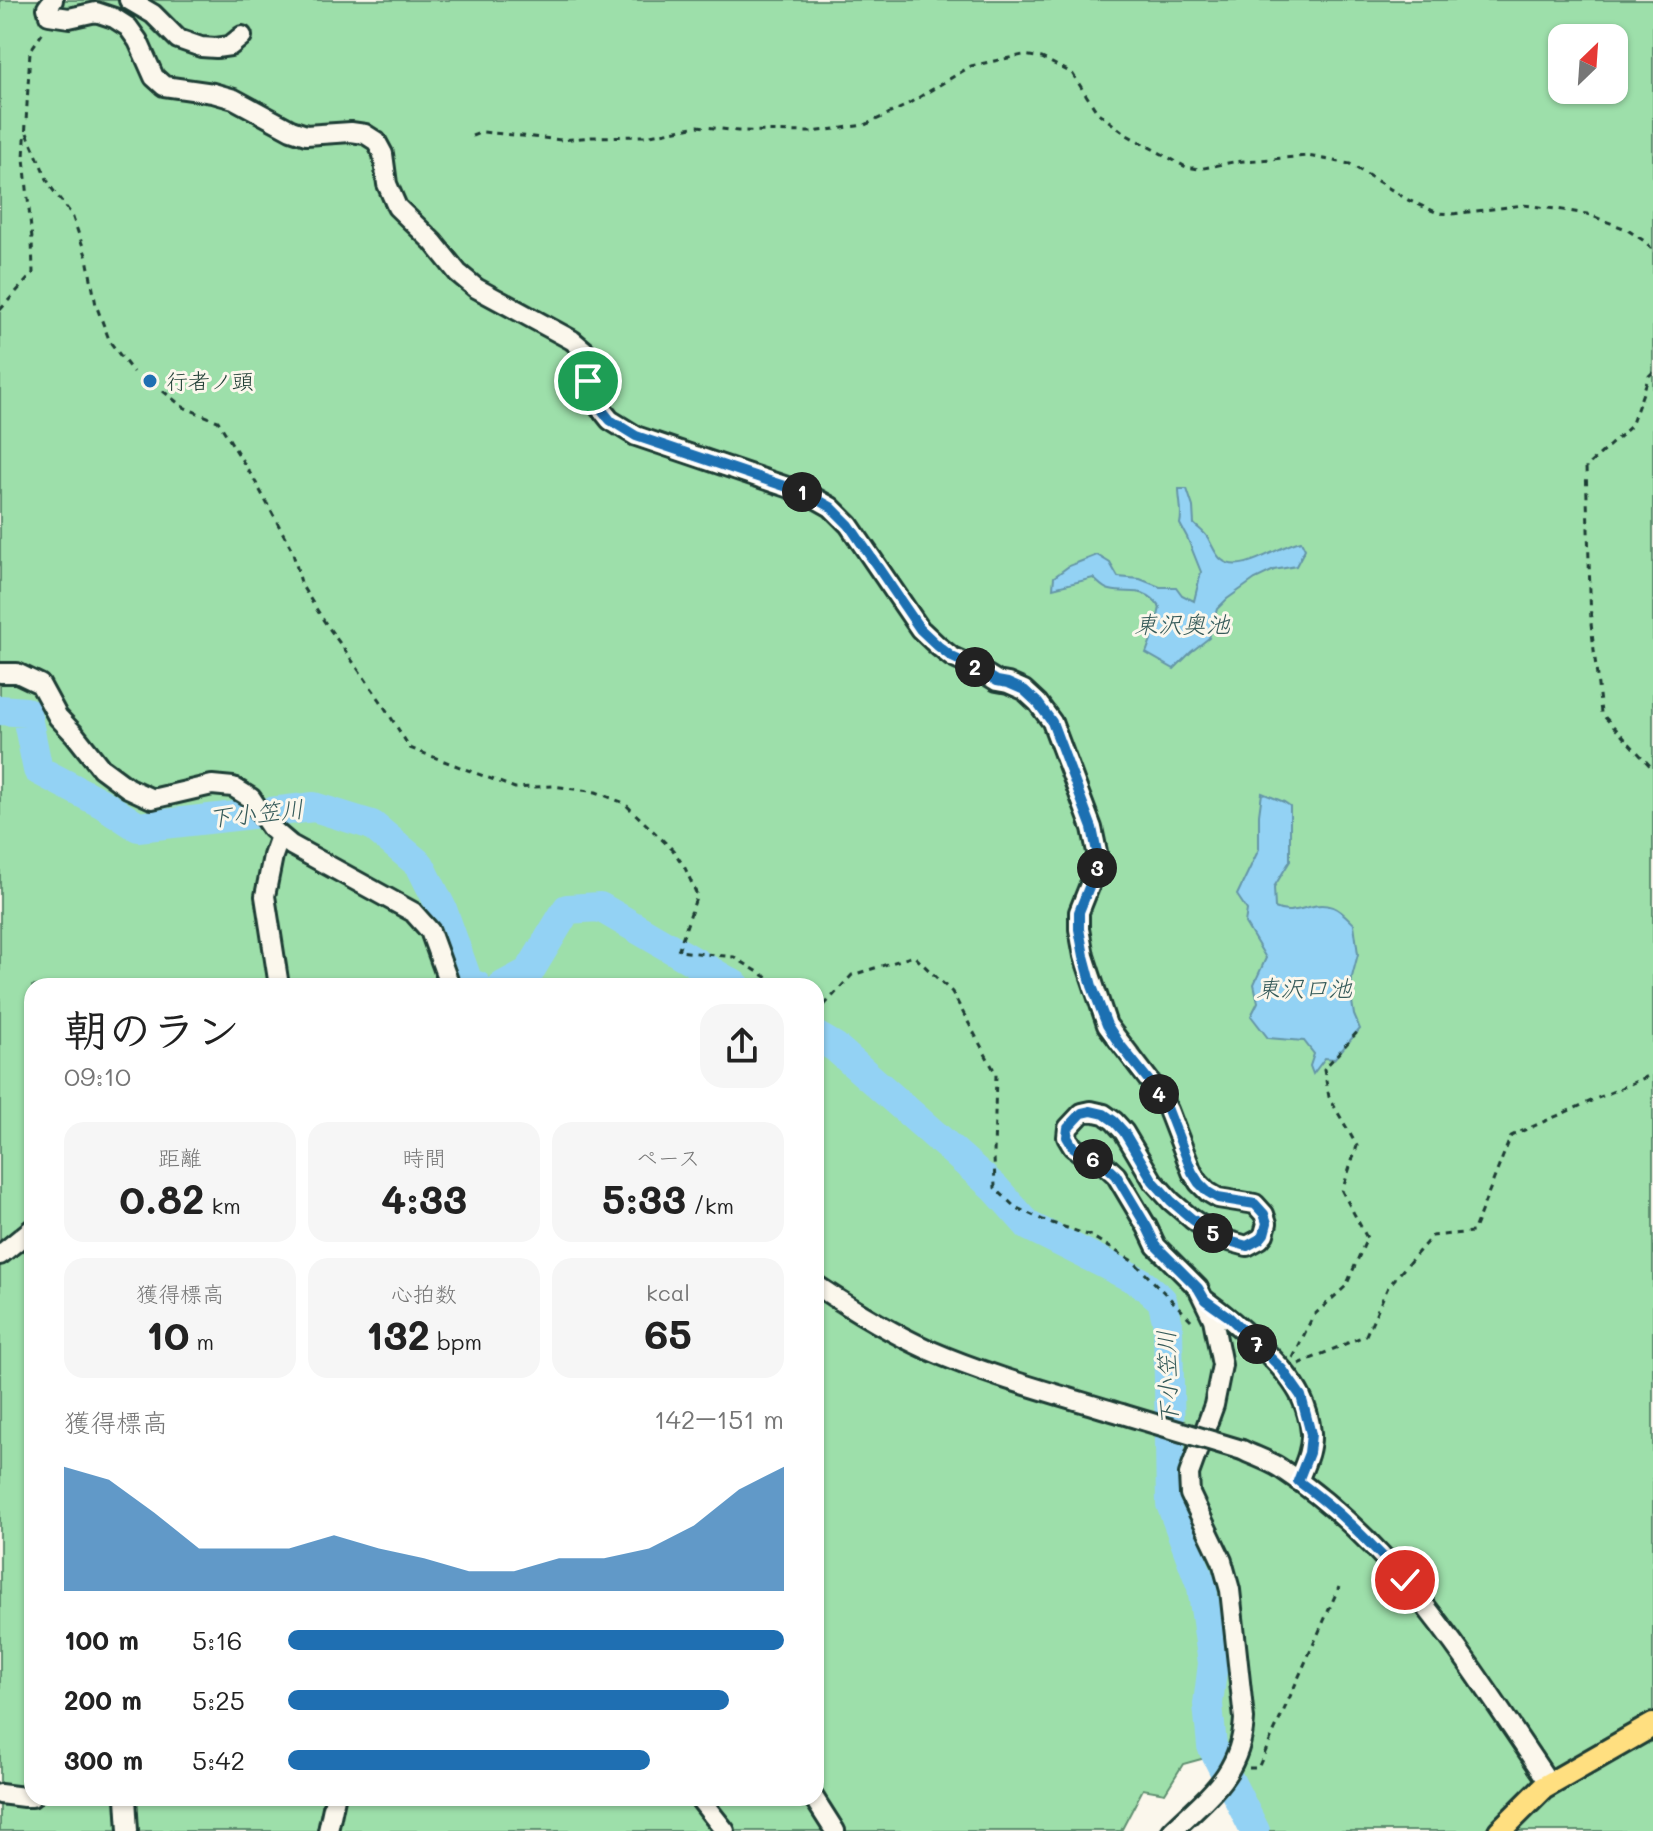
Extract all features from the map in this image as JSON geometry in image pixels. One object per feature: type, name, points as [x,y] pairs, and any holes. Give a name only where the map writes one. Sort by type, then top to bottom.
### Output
[{"type":"main road","points":[[1500,1831],[1543,1788],[1653,1725]]},
{"type":"street","points":[[129,0],[153,14],[178,39],[201,47],[230,46],[242,36]]},
{"type":"street","points":[[54,8],[69,18],[96,12],[128,27],[138,41],[154,77],[164,86],[234,99],[306,135],[351,132],[365,134],[376,141],[383,154],[387,184],[397,207],[433,242],[458,273],[476,288],[572,340],[585,351],[590,362],[588,381],[594,400],[610,420],[636,436],[808,494],[831,507],[849,525],[920,629],[952,657],[997,681],[1024,690],[1052,722],[1092,828],[1097,852],[1097,867],[1079,912],[1079,929],[1092,986],[1107,1025],[1163,1101],[1199,1183],[1218,1198],[1255,1204],[1267,1223],[1260,1239],[1247,1246],[1229,1241],[1192,1219],[1171,1201],[1153,1181],[1114,1121],[1104,1114],[1091,1111],[1082,1113],[1068,1128],[1067,1137],[1073,1147],[1104,1164],[1116,1175],[1156,1246],[1198,1288],[1213,1319],[1222,1365],[1214,1405],[1189,1474],[1190,1494],[1222,1561],[1230,1590],[1244,1719],[1243,1740],[1235,1761],[1217,1787],[1172,1831]]},
{"type":"street","points":[[0,673],[17,673],[40,684],[58,717],[101,768],[128,788],[152,799],[212,785],[233,787],[251,798],[271,828],[291,845],[413,912],[430,931],[447,978]]},
{"type":"street","points":[[278,978],[265,896],[280,836]]},
{"type":"street","points":[[0,1255],[24,1236]]},
{"type":"street","points":[[824,1290],[863,1316],[927,1349],[989,1374],[1242,1450],[1278,1467],[1328,1503],[1405,1580],[1443,1626],[1550,1784]]},
{"type":"street","points":[[1205,1300],[1229,1317],[1282,1369],[1301,1396],[1311,1434],[1309,1453],[1298,1481]]},
{"type":"street","points":[[0,1794],[24,1796]]},
{"type":"street","points":[[126,1806],[128,1831]]},
{"type":"street","points":[[328,1831],[333,1806]]},
{"type":"street","points":[[705,1806],[725,1831]]},
{"type":"street","points":[[819,1806],[835,1831]]},
{"type":"path","points":[[0,310],[33,273],[24,158],[30,51],[54,8]]},
{"type":"path","points":[[472,136],[483,132],[562,140],[645,136],[698,126],[738,131],[812,132],[865,125],[903,107],[971,66],[1023,55],[1042,58],[1072,73],[1097,112],[1127,135],[1186,167],[1199,169],[1233,162],[1308,156],[1350,164],[1408,200],[1438,213],[1523,205],[1587,214],[1626,229],[1646,242],[1653,251]]},
{"type":"path","points":[[26,130],[50,186],[72,215],[87,258],[96,305],[110,342],[133,372]]},
{"type":"path","points":[[1653,372],[1631,426],[1586,467],[1591,623],[1601,713],[1653,769]]},
{"type":"path","points":[[163,391],[183,407],[218,421],[292,550],[302,586],[410,748],[515,788],[553,786],[596,792],[624,803],[673,850],[697,895],[678,951],[734,957],[768,978]]},
{"type":"path","points":[[824,1005],[852,975],[914,956],[952,992],[996,1074],[995,1188],[1015,1207],[1091,1236],[1134,1262],[1198,1326]]},
{"type":"path","points":[[1360,1029],[1324,1069],[1329,1097],[1357,1146],[1342,1191],[1367,1238],[1346,1286],[1313,1316],[1288,1369],[1366,1335],[1388,1287],[1432,1236],[1473,1232],[1511,1136],[1653,1074]]},
{"type":"path","points":[[1235,1761],[1246,1768],[1258,1768],[1339,1587]]},
{"type":"green space","points":[[0,0],[1653,0],[1653,1831],[1258,1831],[1216,1755],[1183,1764],[1165,1793],[1143,1789],[1121,1831],[0,1831]]},
{"type":"water","name":"東沢奥池","points":[[1179,489],[1187,489],[1194,524],[1220,558],[1230,564],[1250,562],[1301,541],[1305,549],[1296,566],[1274,570],[1255,579],[1227,599],[1217,609],[1209,638],[1174,669],[1146,653],[1160,607],[1154,600],[1142,593],[1107,589],[1093,578],[1053,588],[1054,577],[1069,566],[1097,555],[1110,563],[1118,577],[1140,579],[1160,587],[1176,587],[1182,595],[1194,601],[1201,572],[1180,524]]},
{"type":"water","name":"東沢口池","points":[[1262,793],[1290,806],[1290,861],[1274,887],[1275,908],[1290,911],[1325,905],[1339,910],[1354,924],[1358,954],[1351,995],[1360,1029],[1334,1059],[1325,1058],[1313,1074],[1310,1066],[1314,1054],[1304,1041],[1268,1038],[1251,1016],[1258,1002],[1254,984],[1266,958],[1245,923],[1247,910],[1237,895],[1259,849]]},
{"type":"waterway","name":"下小笠川","points":[[0,710],[26,712],[38,770],[103,804],[138,827],[314,807],[372,825],[420,865],[442,909],[467,978]]},
{"type":"waterway","name":"下小笠川","points":[[518,978],[529,972],[567,909],[600,907],[722,978]]},
{"type":"waterway","name":"下小笠川","points":[[824,1041],[995,1188],[1029,1226],[1139,1281],[1162,1300],[1168,1325],[1171,1504],[1202,1587],[1213,1663],[1208,1704],[1212,1746],[1255,1831]]},
{"type":"place","name":"行者ノ頭","points":[[150,381]]},
{"type":"route","points":[[588,381],[594,400],[610,420],[636,436],[808,494],[831,507],[849,525],[920,629],[952,657],[997,681],[1024,690],[1052,722],[1092,828],[1097,852],[1097,867],[1079,912],[1079,929],[1092,986],[1107,1025],[1158,1092],[1199,1183],[1218,1198],[1255,1204],[1267,1223],[1264,1234],[1247,1246],[1229,1241],[1192,1219],[1153,1181],[1124,1132],[1104,1114],[1091,1111],[1082,1113],[1068,1128],[1067,1137],[1073,1147],[1104,1164],[1116,1175],[1156,1246],[1198,1288],[1205,1300],[1229,1317],[1282,1369],[1301,1396],[1311,1434],[1309,1453],[1298,1481],[1358,1530],[1405,1580]]}]
